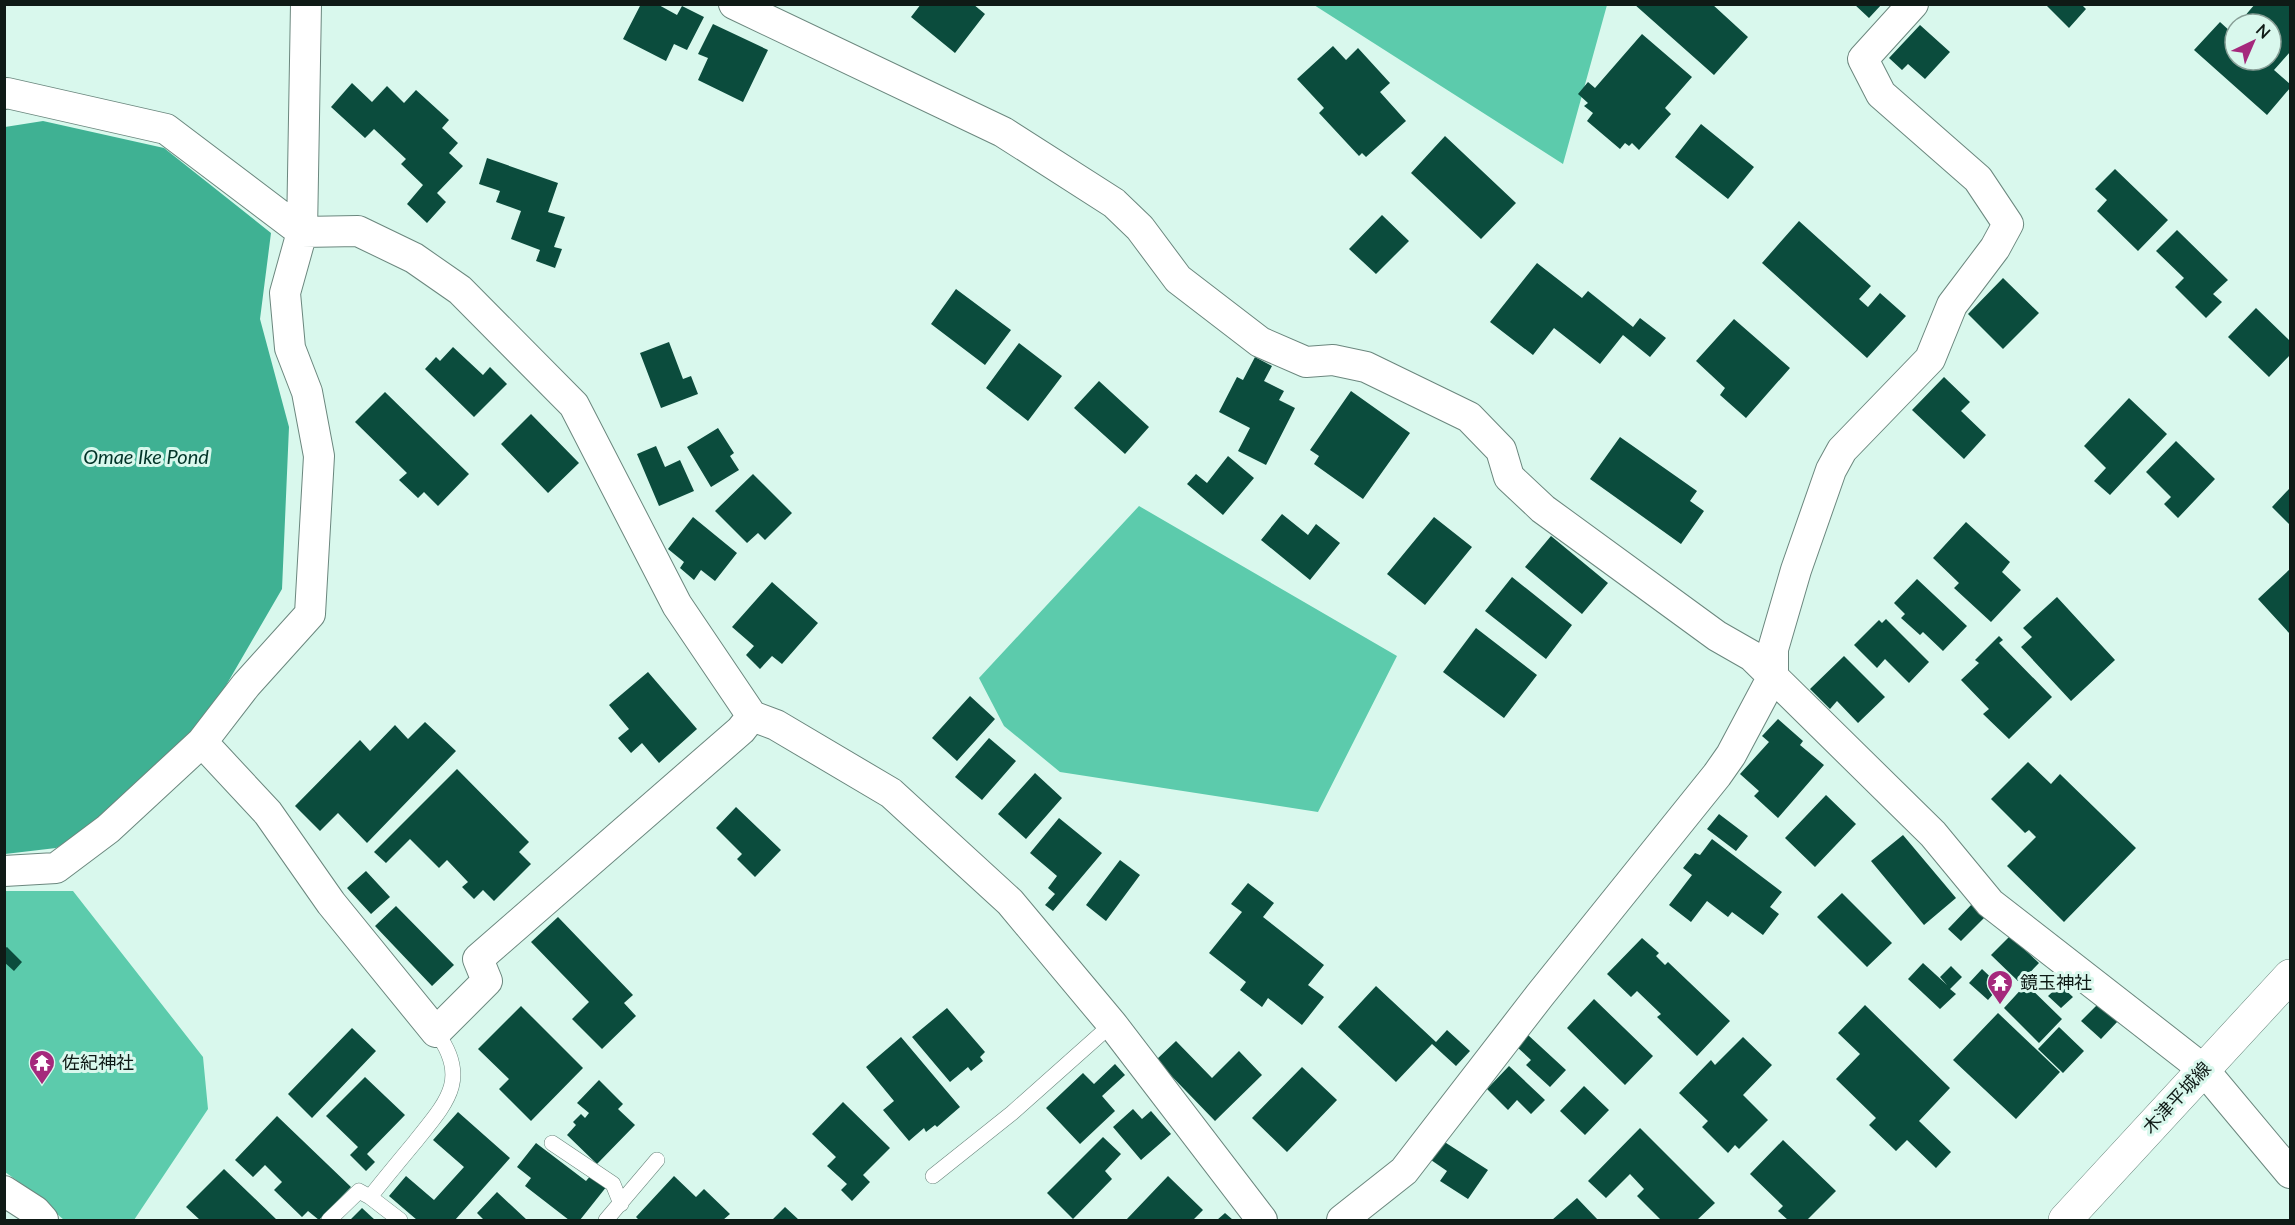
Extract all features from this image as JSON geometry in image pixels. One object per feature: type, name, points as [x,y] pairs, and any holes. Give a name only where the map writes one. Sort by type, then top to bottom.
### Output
[{"type":"main road","name":"木津平城線","points":[[2065,1221],[2290,976]]},
{"type":"street","points":[[4,871],[56,868],[108,829],[202,742],[246,685],[310,614],[319,456],[307,392],[290,348],[285,293],[302,232],[306,4]]},
{"type":"street","points":[[734,4],[1003,132],[1044,158],[1114,203],[1140,228],[1178,279],[1260,342],[1306,362],[1333,360],[1366,367],[1469,417],[1502,450],[1509,477],[1543,509],[1717,636],[1752,656],[1933,834],[1990,903],[2203,1069],[2290,1173]]},
{"type":"street","points":[[1342,1221],[1404,1171],[1540,995],[1717,776],[1731,755],[1773,676],[1773,649],[1796,570],[1831,470],[1842,450],[1930,359],[1952,305],[1995,249],[2008,224],[1978,179],[1881,94],[1863,59],[1913,4]]},
{"type":"street","points":[[4,94],[166,129],[302,232],[358,231],[414,258],[460,290],[574,405],[677,605],[752,716],[776,725],[891,793],[1010,902],[1112,1024],[1262,1221]]},
{"type":"street","points":[[202,742],[268,813],[331,903],[436,1032],[488,981],[478,959],[741,730],[752,716]]},
{"type":"street","points":[[4,1191],[35,1211],[43,1221]]},
{"type":"lane","points":[[933,1176],[1012,1113],[1112,1024]]},
{"type":"lane","points":[[370,1197],[434,1118],[448,1096],[453,1076],[452,1063],[449,1049],[436,1032]]},
{"type":"lane","points":[[552,1143],[613,1184],[621,1204]]},
{"type":"lane","points":[[606,1221],[657,1160]]},
{"type":"lane","points":[[329,1221],[359,1191],[400,1221]]},
{"type":"shaded area","points":[[1314,5],[1607,5],[1563,164]]},
{"type":"shaded area","points":[[1139,506],[1397,656],[1318,812],[1060,772],[1004,726],[979,678]]},
{"type":"shaded area","points":[[4,891],[73,891],[203,1057],[208,1109],[134,1220],[64,1220],[5,1172]]},
{"type":"water","name":"Omae Ike Pond","points":[[43,121],[164,148],[271,233],[260,319],[289,427],[282,589],[206,720],[112,814],[56,848],[5,854],[5,127]]},
{"type":"building","points":[[641,4],[657,4],[677,15],[682,6],[704,17],[687,50],[674,44],[666,61],[623,39]]},
{"type":"building","points":[[921,4],[973,4],[985,14],[955,53],[911,17]]},
{"type":"building","points":[[1634,4],[1712,4],[1748,37],[1714,75]]},
{"type":"building","points":[[1854,4],[1882,4],[1869,18]]},
{"type":"building","points":[[2045,4],[2081,4],[2086,9],[2069,28]]},
{"type":"building","points":[[2255,4],[2290,4],[2290,52],[2283,60],[2283,12],[2248,12]]},
{"type":"building","points":[[2220,22],[2223,25],[2223,72],[2276,72],[2290,84],[2290,88],[2267,115],[2194,50]]},
{"type":"building","points":[[713,24],[768,50],[743,102],[698,80],[708,58],[698,54]]},
{"type":"building","points":[[1920,25],[1950,52],[1925,79],[1908,64],[1902,70],[1889,58]]},
{"type":"building","points":[[1642,34],[1692,77],[1665,108],[1671,114],[1639,150],[1632,143],[1629,146],[1625,143],[1620,149],[1587,121],[1593,113],[1584,106],[1588,103],[1578,94],[1588,82],[1595,88]]},
{"type":"building","points":[[1333,46],[1346,60],[1358,48],[1390,83],[1380,92],[1406,121],[1366,157],[1362,153],[1359,156],[1319,113],[1324,108],[1297,79]]},
{"type":"building","points":[[352,83],[372,102],[387,86],[404,103],[416,90],[449,120],[442,128],[458,143],[449,153],[463,166],[437,193],[446,202],[427,223],[407,204],[423,185],[401,164],[406,159],[374,129],[365,138],[331,107]]},
{"type":"building","points":[[1701,124],[1754,167],[1728,199],[1675,157]]},
{"type":"building","points":[[1445,136],[1516,203],[1481,239],[1411,173]]},
{"type":"building","points":[[487,158],[558,183],[548,212],[565,217],[554,247],[562,249],[555,268],[536,261],[540,250],[511,239],[521,211],[496,202],[500,191],[479,184]]},
{"type":"building","points":[[2115,169],[2168,220],[2138,251],[2097,211],[2107,200],[2095,189]]},
{"type":"building","points":[[1382,215],[1409,241],[1376,274],[1349,249]]},
{"type":"building","points":[[1799,221],[1871,286],[1859,299],[1868,307],[1880,293],[1906,316],[1867,358],[1762,263]]},
{"type":"building","points":[[2177,230],[2228,280],[2213,294],[2222,302],[2206,318],[2175,287],[2184,278],[2156,251]]},
{"type":"building","points":[[1537,263],[1582,298],[1588,291],[1633,327],[1640,318],[1666,338],[1650,357],[1623,335],[1600,364],[1554,328],[1533,355],[1490,322]]},
{"type":"building","points":[[2003,278],[2039,313],[2003,349],[1968,314]]},
{"type":"building","points":[[956,289],[1011,330],[985,365],[931,324]]},
{"type":"building","points":[[2256,308],[2290,341],[2290,355],[2269,377],[2228,337]]},
{"type":"building","points":[[1734,319],[1790,368],[1746,418],[1720,395],[1725,388],[1696,361]]},
{"type":"building","points":[[669,342],[683,379],[691,376],[698,394],[661,408],[640,353]]},
{"type":"building","points":[[1019,343],[1062,376],[1028,421],[986,388]]},
{"type":"building","points":[[453,347],[483,375],[490,367],[507,384],[474,417],[425,369],[436,357],[440,361]]},
{"type":"building","points":[[1255,357],[1272,366],[1264,381],[1284,391],[1279,400],[1295,408],[1266,465],[1238,451],[1250,428],[1219,412],[1237,377],[1243,380]]},
{"type":"building","points":[[1944,377],[1970,402],[1961,411],[1986,435],[1964,459],[1912,410]]},
{"type":"building","points":[[1099,381],[1149,427],[1125,454],[1074,408]]},
{"type":"building","points":[[1351,391],[1410,433],[1363,499],[1314,464],[1319,456],[1310,450]]},
{"type":"building","points":[[385,392],[469,474],[438,506],[424,492],[418,498],[399,480],[407,473],[355,422]]},
{"type":"building","points":[[2129,398],[2167,434],[2110,495],[2094,481],[2106,468],[2084,446]]},
{"type":"building","points":[[531,414],[579,463],[548,493],[501,444]]},
{"type":"building","points":[[718,428],[734,453],[730,456],[739,470],[711,487],[687,447]]},
{"type":"building","points":[[1620,437],[1697,491],[1690,501],[1704,511],[1681,544],[1590,479]]},
{"type":"building","points":[[2176,441],[2215,479],[2178,518],[2164,504],[2171,497],[2146,472]]},
{"type":"building","points":[[656,446],[665,467],[680,460],[694,491],[659,506],[637,454]]},
{"type":"building","points":[[1228,456],[1254,478],[1223,515],[1187,484],[1196,474],[1207,483]]},
{"type":"building","points":[[753,474],[792,513],[765,540],[758,533],[747,543],[715,511]]},
{"type":"building","points":[[2290,490],[2290,525],[2272,507]]},
{"type":"building","points":[[1282,514],[1308,535],[1316,524],[1340,543],[1310,580],[1261,540]]},
{"type":"building","points":[[693,517],[737,553],[715,581],[701,570],[694,580],[680,568],[684,562],[668,549]]},
{"type":"building","points":[[1434,517],[1472,547],[1425,605],[1387,574]]},
{"type":"building","points":[[1966,522],[2010,562],[2002,572],[2021,590],[1991,622],[1954,588],[1959,583],[1933,558]]},
{"type":"building","points":[[1551,536],[1608,583],[1582,614],[1525,567]]},
{"type":"building","points":[[2290,569],[2290,634],[2258,599]]},
{"type":"building","points":[[1512,577],[1572,625],[1546,659],[1485,611]]},
{"type":"building","points":[[1917,579],[1967,626],[1943,651],[1923,632],[1920,635],[1901,618],[1905,614],[1894,603]]},
{"type":"building","points":[[772,582],[818,623],[782,664],[772,656],[760,669],[746,655],[754,646],[732,627]]},
{"type":"building","points":[[2057,597],[2115,660],[2071,701],[2021,647],[2032,637],[2023,628]]},
{"type":"building","points":[[1886,619],[1929,662],[1909,683],[1885,659],[1877,668],[1854,645],[1879,620],[1882,623]]},
{"type":"building","points":[[1476,628],[1537,675],[1504,718],[1443,672]]},
{"type":"building","points":[[1999,636],[2003,640],[1999,643],[2052,697],[2009,739],[1983,714],[1989,709],[1961,680],[1979,663],[1975,660]]},
{"type":"building","points":[[1844,656],[1885,697],[1858,723],[1837,701],[1830,709],[1810,689]]},
{"type":"building","points":[[648,672],[697,729],[659,763],[642,743],[631,753],[618,738],[629,729],[609,705]]},
{"type":"building","points":[[970,696],[995,719],[957,761],[932,738]]},
{"type":"building","points":[[1778,719],[1803,741],[1800,745],[1824,765],[1778,818],[1754,796],[1759,791],[1740,774],[1769,742],[1762,736]]},
{"type":"building","points":[[425,722],[456,751],[367,843],[338,813],[320,831],[295,806],[360,740],[370,751],[395,725],[408,739]]},
{"type":"building","points":[[989,738],[1016,761],[982,800],[955,777]]},
{"type":"building","points":[[2028,762],[2051,784],[2060,774],[2136,848],[2064,922],[2007,866],[2036,837],[2029,830],[2025,833],[1991,799]]},
{"type":"building","points":[[457,769],[529,842],[519,852],[531,864],[494,901],[483,890],[474,899],[462,887],[468,882],[447,860],[439,868],[410,839],[386,863],[374,852]]},
{"type":"building","points":[[1035,773],[1062,798],[1026,839],[998,814]]},
{"type":"building","points":[[1826,795],[1856,824],[1815,867],[1785,838]]},
{"type":"building","points":[[736,807],[781,850],[755,877],[737,859],[742,854],[716,828]]},
{"type":"building","points":[[1719,814],[1748,836],[1736,851],[1707,829]]},
{"type":"building","points":[[1059,818],[1102,853],[1053,911],[1045,905],[1055,894],[1048,888],[1057,876],[1030,853]]},
{"type":"building","points":[[1903,835],[1956,898],[1924,925],[1871,861]]},
{"type":"building","points":[[1712,839],[1782,892],[1770,907],[1779,914],[1763,935],[1732,912],[1728,917],[1707,901],[1691,922],[1669,905],[1692,875],[1683,868],[1695,853],[1700,855]]},
{"type":"building","points":[[1120,860],[1140,875],[1106,921],[1086,905]]},
{"type":"building","points":[[366,871],[390,897],[371,914],[347,888]]},
{"type":"building","points":[[1248,883],[1274,903],[1263,917],[1324,965],[1308,985],[1324,997],[1302,1025],[1268,998],[1262,1007],[1240,990],[1246,982],[1209,953],[1242,912],[1231,904]]},
{"type":"building","points":[[1842,893],[1892,943],[1867,967],[1817,917]]},
{"type":"building","points":[[1973,903],[1986,916],[1961,941],[1948,929]]},
{"type":"building","points":[[396,906],[454,965],[432,986],[375,926]]},
{"type":"building","points":[[558,917],[633,995],[624,1003],[636,1016],[602,1049],[572,1019],[589,1002],[531,942]]},
{"type":"building","points":[[2010,936],[2039,963],[2020,983],[1991,955]]},
{"type":"building","points":[[1642,938],[1659,953],[1656,956],[1665,965],[1668,962],[1730,1021],[1697,1056],[1657,1017],[1661,1014],[1637,991],[1631,997],[1607,974]]},
{"type":"building","points":[[7,947],[22,962],[14,971],[4,962],[4,949]]},
{"type":"building","points":[[1923,963],[1947,985],[1940,977],[1951,966],[1962,977],[1950,989],[1956,994],[1940,1009],[1908,979]]},
{"type":"building","points":[[1982,969],[2000,986],[1988,1000],[1969,983]]},
{"type":"building","points":[[2026,984],[2062,1019],[2039,1043],[2004,1008]]},
{"type":"building","points":[[2060,985],[2073,997],[2061,1008],[2048,996]]},
{"type":"building","points":[[1376,986],[1436,1042],[1447,1030],[1470,1051],[1456,1066],[1432,1044],[1396,1082],[1338,1027]]},
{"type":"building","points":[[1594,999],[1653,1056],[1625,1085],[1567,1028]]},
{"type":"building","points":[[2099,1003],[2118,1021],[2101,1039],[2081,1021]]},
{"type":"building","points":[[1865,1005],[1950,1088],[1919,1121],[1951,1152],[1936,1168],[1907,1140],[1896,1151],[1869,1125],[1876,1118],[1836,1079],[1860,1054],[1838,1033]]},
{"type":"building","points":[[521,1006],[583,1068],[531,1121],[499,1089],[509,1079],[478,1049]]},
{"type":"building","points":[[947,1008],[985,1052],[980,1057],[983,1061],[971,1071],[968,1067],[950,1082],[912,1037]]},
{"type":"building","points":[[1998,1013],[2060,1072],[2016,1119],[1953,1060]]},
{"type":"building","points":[[2059,1027],[2084,1051],[2063,1073],[2038,1049]]},
{"type":"building","points":[[352,1028],[376,1051],[312,1118],[288,1094]]},
{"type":"building","points":[[1528,1035],[1566,1070],[1550,1087],[1526,1065],[1531,1060],[1517,1047]]},
{"type":"building","points":[[901,1037],[960,1107],[937,1127],[935,1125],[926,1132],[924,1128],[909,1141],[883,1110],[894,1101],[866,1067]]},
{"type":"building","points":[[1743,1037],[1772,1065],[1743,1095],[1768,1120],[1739,1149],[1735,1145],[1728,1153],[1702,1127],[1708,1121],[1679,1093],[1711,1060],[1715,1065]]},
{"type":"building","points":[[1176,1041],[1212,1078],[1239,1051],[1262,1075],[1215,1121],[1156,1060]]},
{"type":"building","points":[[1115,1064],[1125,1075],[1102,1096],[1115,1111],[1080,1144],[1046,1108],[1083,1073],[1094,1084]]},
{"type":"building","points":[[1509,1066],[1545,1100],[1531,1114],[1517,1100],[1508,1110],[1487,1089]]},
{"type":"building","points":[[1302,1067],[1337,1100],[1287,1152],[1252,1118]]},
{"type":"building","points":[[365,1077],[405,1115],[367,1154],[375,1162],[366,1171],[350,1155],[358,1147],[326,1116]]},
{"type":"building","points":[[599,1080],[623,1104],[618,1109],[635,1125],[597,1164],[567,1135],[576,1125],[573,1122],[581,1114],[585,1118],[589,1113],[577,1103]]},
{"type":"building","points":[[1584,1086],[1609,1110],[1585,1135],[1560,1111]]},
{"type":"building","points":[[843,1102],[890,1148],[863,1175],[870,1182],[852,1201],[841,1190],[847,1184],[827,1166],[836,1157],[812,1134]]},
{"type":"building","points":[[1133,1109],[1142,1119],[1151,1111],[1171,1134],[1141,1160],[1113,1127]]},
{"type":"building","points":[[458,1112],[510,1158],[455,1220],[417,1220],[389,1196],[406,1176],[434,1200],[464,1167],[433,1140]]},
{"type":"building","points":[[277,1116],[351,1187],[319,1220],[308,1211],[302,1217],[274,1190],[282,1182],[265,1165],[253,1177],[235,1160]]},
{"type":"building","points":[[1640,1128],[1715,1203],[1697,1220],[1661,1220],[1637,1196],[1644,1189],[1630,1174],[1606,1198],[1588,1181]]},
{"type":"building","points":[[1103,1137],[1121,1154],[1105,1171],[1112,1179],[1073,1219],[1047,1193]]},
{"type":"building","points":[[1783,1140],[1836,1191],[1807,1220],[1788,1220],[1778,1211],[1783,1206],[1750,1174]]},
{"type":"building","points":[[1443,1141],[1488,1170],[1468,1199],[1440,1181],[1447,1171],[1431,1160]]},
{"type":"building","points":[[536,1143],[586,1181],[592,1174],[607,1186],[580,1220],[569,1220],[525,1186],[531,1178],[517,1167]]},
{"type":"building","points":[[224,1169],[277,1220],[200,1220],[186,1207]]},
{"type":"building","points":[[674,1176],[696,1197],[704,1189],[730,1214],[723,1220],[639,1220],[636,1217]]},
{"type":"building","points":[[1168,1176],[1203,1210],[1193,1220],[1126,1220]]},
{"type":"building","points":[[497,1192],[527,1220],[484,1220],[477,1213]]},
{"type":"building","points":[[1577,1198],[1598,1220],[1552,1220]]},
{"type":"building","points":[[785,1207],[799,1220],[772,1220]]},
{"type":"building","points":[[362,1208],[375,1220],[350,1220]]},
{"type":"building","points":[[1225,1213],[1233,1220],[1217,1220]]},
{"type":"place","name":"鏡玉神社","points":[[2000,1006]]},
{"type":"place","name":"佐紀神社","points":[[42,1086]]}]
